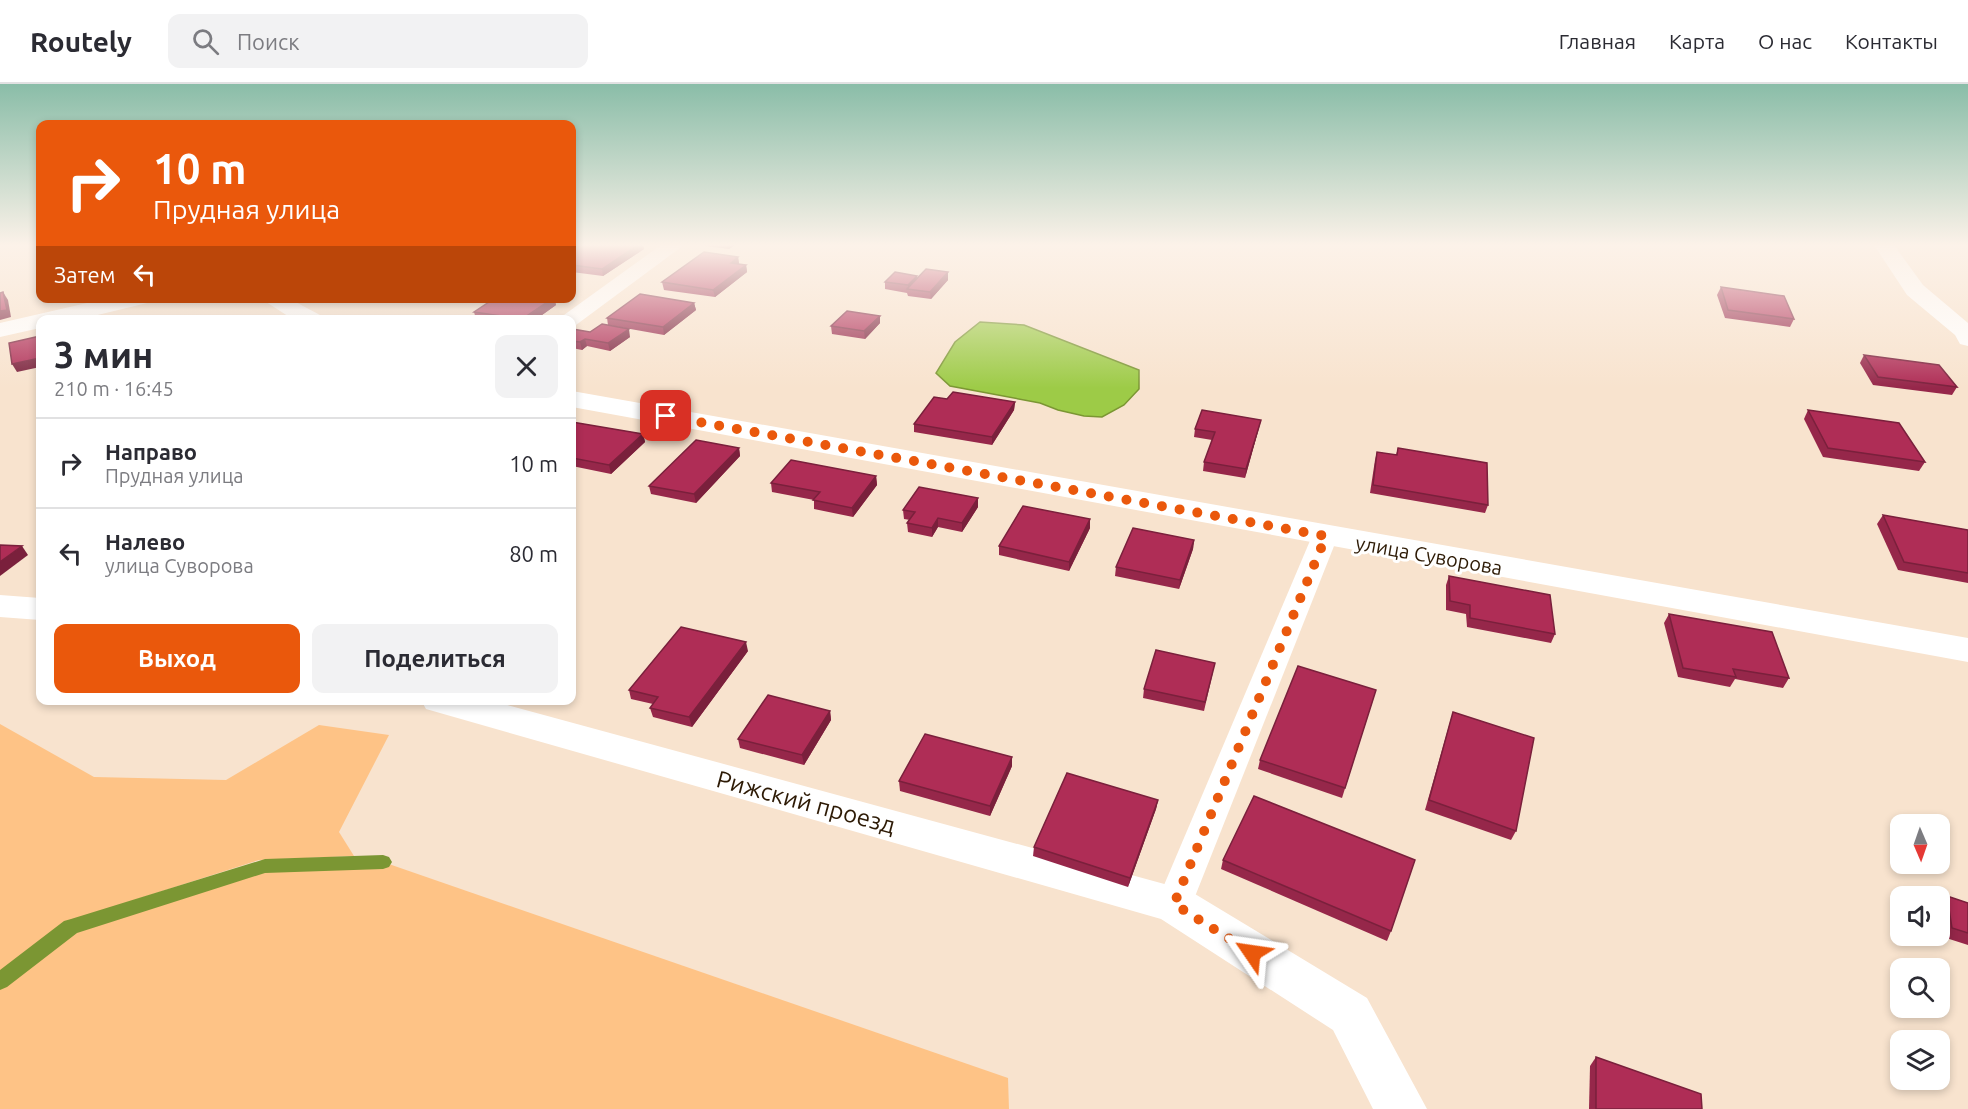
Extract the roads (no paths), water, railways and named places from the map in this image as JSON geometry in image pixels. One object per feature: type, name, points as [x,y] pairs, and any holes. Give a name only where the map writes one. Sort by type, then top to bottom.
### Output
[{"type":"street","points":[[575,315],[606,293]]},
{"type":"street","points":[[1918,293],[1965,332],[1968,339]]},
{"type":"street","points":[[68,315],[118,303]]},
{"type":"street","points":[[280,303],[303,315]]},
{"type":"street","points":[[0,330],[36,322]]},
{"type":"street","name":"улица Суворова","points":[[576,400],[1968,650]]},
{"type":"street","points":[[0,606],[36,607]]},
{"type":"street","name":"Рижский проезд","points":[[457,705],[1174,904],[1350,1014],[1401,1109]]},
{"type":"lane","points":[[1174,904],[1326,536]]},
{"type":"waterway","points":[[0,981],[71,927],[265,866],[383,862]]}]
